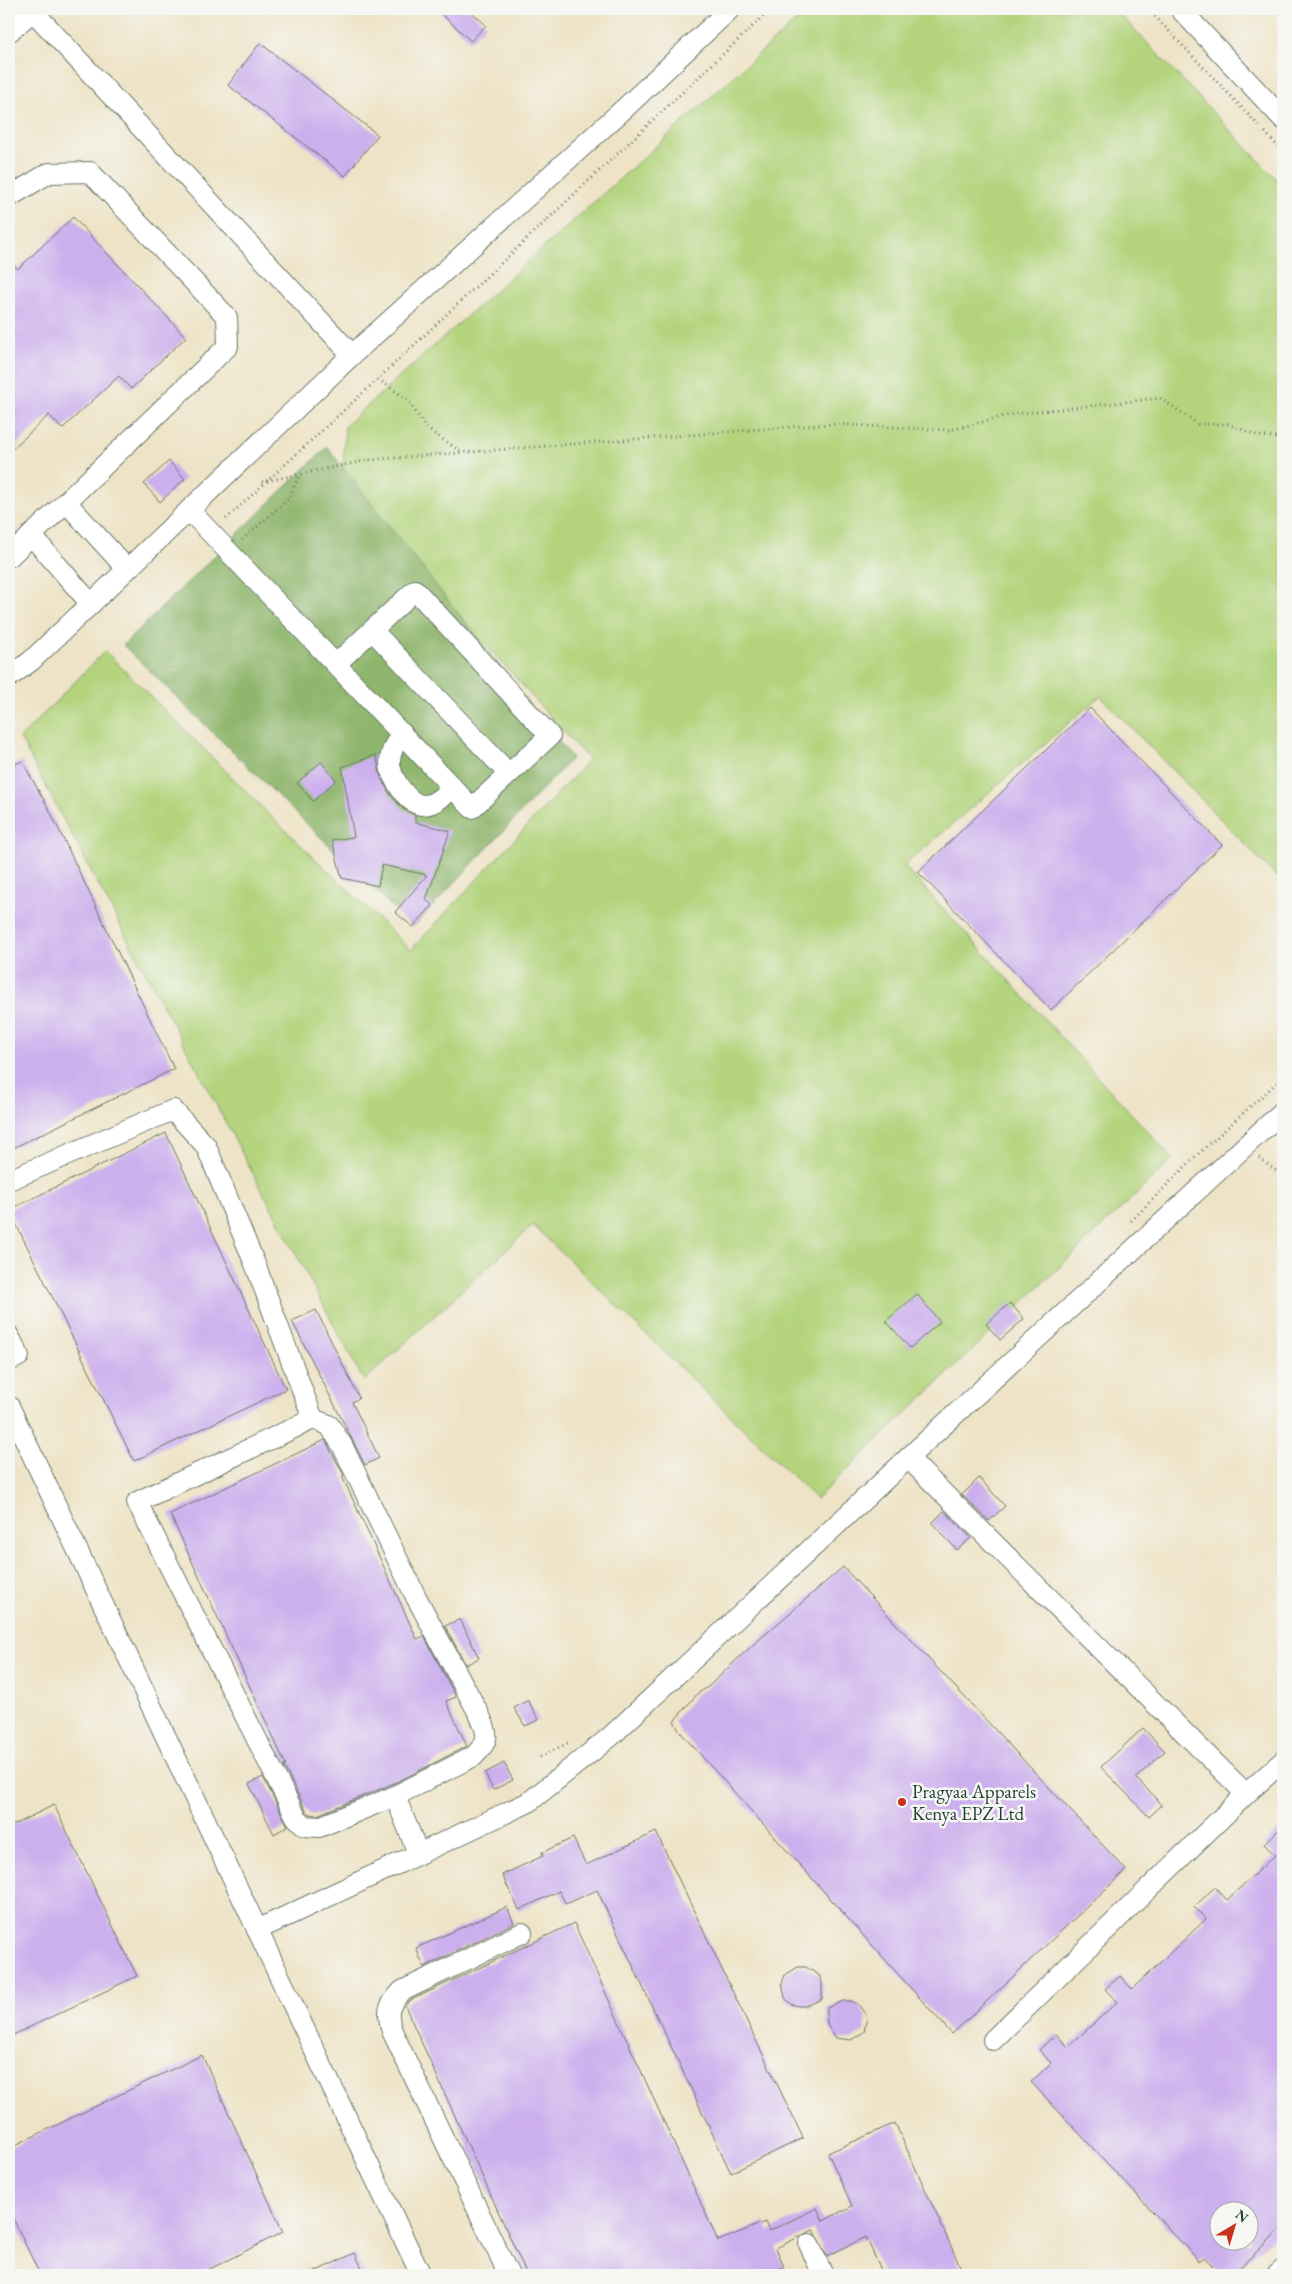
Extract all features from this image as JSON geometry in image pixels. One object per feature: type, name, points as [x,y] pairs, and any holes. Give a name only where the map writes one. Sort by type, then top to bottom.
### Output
[{"type":"street","points":[[9,32],[33,9],[352,355]]},
{"type":"street","points":[[9,677],[31,661],[352,355],[626,107],[730,9]]},
{"type":"street","points":[[1180,9],[1283,119]]},
{"type":"street","points":[[9,197],[49,173],[90,172],[227,317],[228,346],[9,557]]},
{"type":"street","points":[[66,502],[127,569]]},
{"type":"street","points":[[189,510],[472,808],[550,736],[415,590],[336,664]]},
{"type":"street","points":[[31,535],[91,604]]},
{"type":"street","points":[[372,630],[509,774]]},
{"type":"street","points":[[402,734],[392,748],[390,760],[392,777],[404,792],[418,804],[423,805],[443,796],[452,787]]},
{"type":"street","points":[[9,1180],[173,1110],[206,1146],[255,1264],[313,1418],[329,1426],[342,1445],[416,1596],[479,1714],[487,1733],[484,1746],[474,1756],[396,1796],[319,1827],[305,1826],[296,1818],[137,1502],[313,1418]]},
{"type":"street","points":[[258,1930],[529,1802],[617,1730],[1283,1111]]},
{"type":"street","points":[[9,1336],[19,1356],[9,1361]]},
{"type":"street","points":[[9,1406],[421,2275]]},
{"type":"street","points":[[908,1458],[1246,1794]]},
{"type":"street","points":[[993,2040],[1246,1794],[1283,1761]]},
{"type":"street","points":[[396,1796],[418,1853]]},
{"type":"street","points":[[509,2275],[392,2031],[388,2018],[390,2003],[402,1991],[522,1933]]},
{"type":"street","points":[[809,2244],[824,2275]]},
{"type":"street","points":[[1277,2275],[1283,2270]]},
{"type":"path","points":[[211,533],[378,379],[771,9]]},
{"type":"path","points":[[1148,9],[1283,152]]},
{"type":"path","points":[[378,379],[408,400],[426,428],[463,453]]},
{"type":"path","points":[[262,482],[368,460],[831,424],[950,430],[1014,414],[1160,398],[1198,424],[1228,424],[1258,436],[1283,438]]},
{"type":"path","points":[[229,552],[289,498],[300,474]]},
{"type":"path","points":[[1244,1147],[1283,1176]]},
{"type":"green space","points":[[809,9],[1115,9],[1283,186],[1283,883],[1100,696],[904,866],[1173,1159],[816,1499],[533,1225],[364,1381],[20,738],[105,651],[282,827],[411,950],[589,760],[342,484],[345,426]]},
{"type":"green space","points":[[327,447],[572,758],[413,927],[123,645]]},
{"type":"building","points":[[436,9],[468,9],[486,25],[471,41]]},
{"type":"building","points":[[260,43],[378,135],[345,176],[228,85]]},
{"type":"building","points":[[73,217],[186,337],[131,389],[119,376],[62,429],[49,415],[9,452],[9,260],[18,269]]},
{"type":"building","points":[[169,461],[185,479],[160,502],[144,484]]},
{"type":"building","points":[[1090,708],[1222,845],[1051,1010],[918,872]]},
{"type":"building","points":[[376,755],[381,778],[390,794],[403,809],[415,815],[415,822],[450,831],[426,900],[433,905],[413,927],[395,912],[427,875],[382,865],[378,886],[342,878],[332,840],[354,837],[342,767]]},
{"type":"building","points":[[22,761],[49,809],[174,1069],[9,1150],[9,767]]},
{"type":"building","points":[[321,762],[336,780],[313,801],[297,783]]},
{"type":"building","points":[[166,1133],[286,1389],[134,1461],[9,1210]]},
{"type":"building","points":[[917,1294],[940,1322],[910,1348],[886,1321]]},
{"type":"building","points":[[1010,1303],[1024,1319],[1000,1340],[986,1324]]},
{"type":"building","points":[[316,1310],[359,1398],[352,1402],[379,1458],[365,1465],[292,1321]]},
{"type":"building","points":[[325,1440],[344,1475],[342,1476],[417,1639],[424,1636],[456,1697],[446,1701],[467,1746],[399,1781],[317,1815],[310,1814],[306,1810],[284,1766],[286,1765],[170,1514]]},
{"type":"building","points":[[979,1478],[1005,1506],[989,1521],[962,1495]]},
{"type":"building","points":[[944,1511],[971,1538],[957,1550],[932,1523]]},
{"type":"building","name":"Pragyaa Apparels Kenya EPZ Ltd","points":[[843,1567],[1126,1870],[952,2034],[681,1733],[674,1721],[698,1693],[708,1687],[746,1651]]},
{"type":"building","points":[[460,1619],[479,1658],[466,1665],[445,1626]]},
{"type":"building","points":[[528,1700],[539,1720],[525,1726],[514,1708]]},
{"type":"building","points":[[1143,1728],[1165,1751],[1136,1778],[1162,1805],[1149,1817],[1101,1767]]},
{"type":"building","points":[[504,1763],[513,1780],[493,1790],[485,1773]]},
{"type":"building","points":[[263,1777],[288,1826],[274,1834],[249,1784]]},
{"type":"building","points":[[54,1805],[137,1976],[9,2037],[9,1827]]},
{"type":"building","points":[[1283,1826],[1283,2227],[1260,2249],[1260,2202],[1210,2202],[1210,2252],[1256,2252],[1232,2275],[1222,2275],[1204,2257],[1199,2261],[1031,2082],[1051,2063],[1039,2050],[1056,2034],[1068,2047],[1117,2002],[1105,1989],[1120,1976],[1132,1989],[1206,1919],[1194,1907],[1215,1887],[1227,1900],[1275,1855],[1264,1844]]},
{"type":"building","points":[[656,1832],[803,2138],[731,2173],[597,1890],[566,1904],[559,1891],[519,1910],[502,1875],[543,1856],[541,1853],[573,1838],[586,1865]]},
{"type":"building","points":[[507,1907],[514,1923],[424,1967],[416,1948]]},
{"type":"building","points":[[574,1923],[718,2241],[765,2222],[769,2231],[817,2208],[823,2221],[852,2206],[828,2153],[895,2123],[964,2275],[883,2275],[866,2237],[827,2256],[813,2230],[776,2248],[784,2267],[763,2275],[527,2275],[405,2006],[409,2001]]},
{"type":"building","points":[[798,1967],[806,1967],[819,1975],[822,1983],[822,1999],[806,2006],[798,2006],[791,2004],[785,1998],[782,1983],[785,1975]]},
{"type":"building","points":[[843,2001],[851,2001],[858,2004],[867,2017],[864,2032],[851,2040],[836,2038],[827,2025],[827,2008]]},
{"type":"building","points":[[202,2055],[283,2232],[198,2275],[40,2275],[9,2210],[9,2148]]},
{"type":"building","points":[[355,2253],[365,2275],[308,2275]]},
{"type":"place","name":"Pragyaa Apparels Kenya EPZ Ltd","points":[[902,1802]]}]
